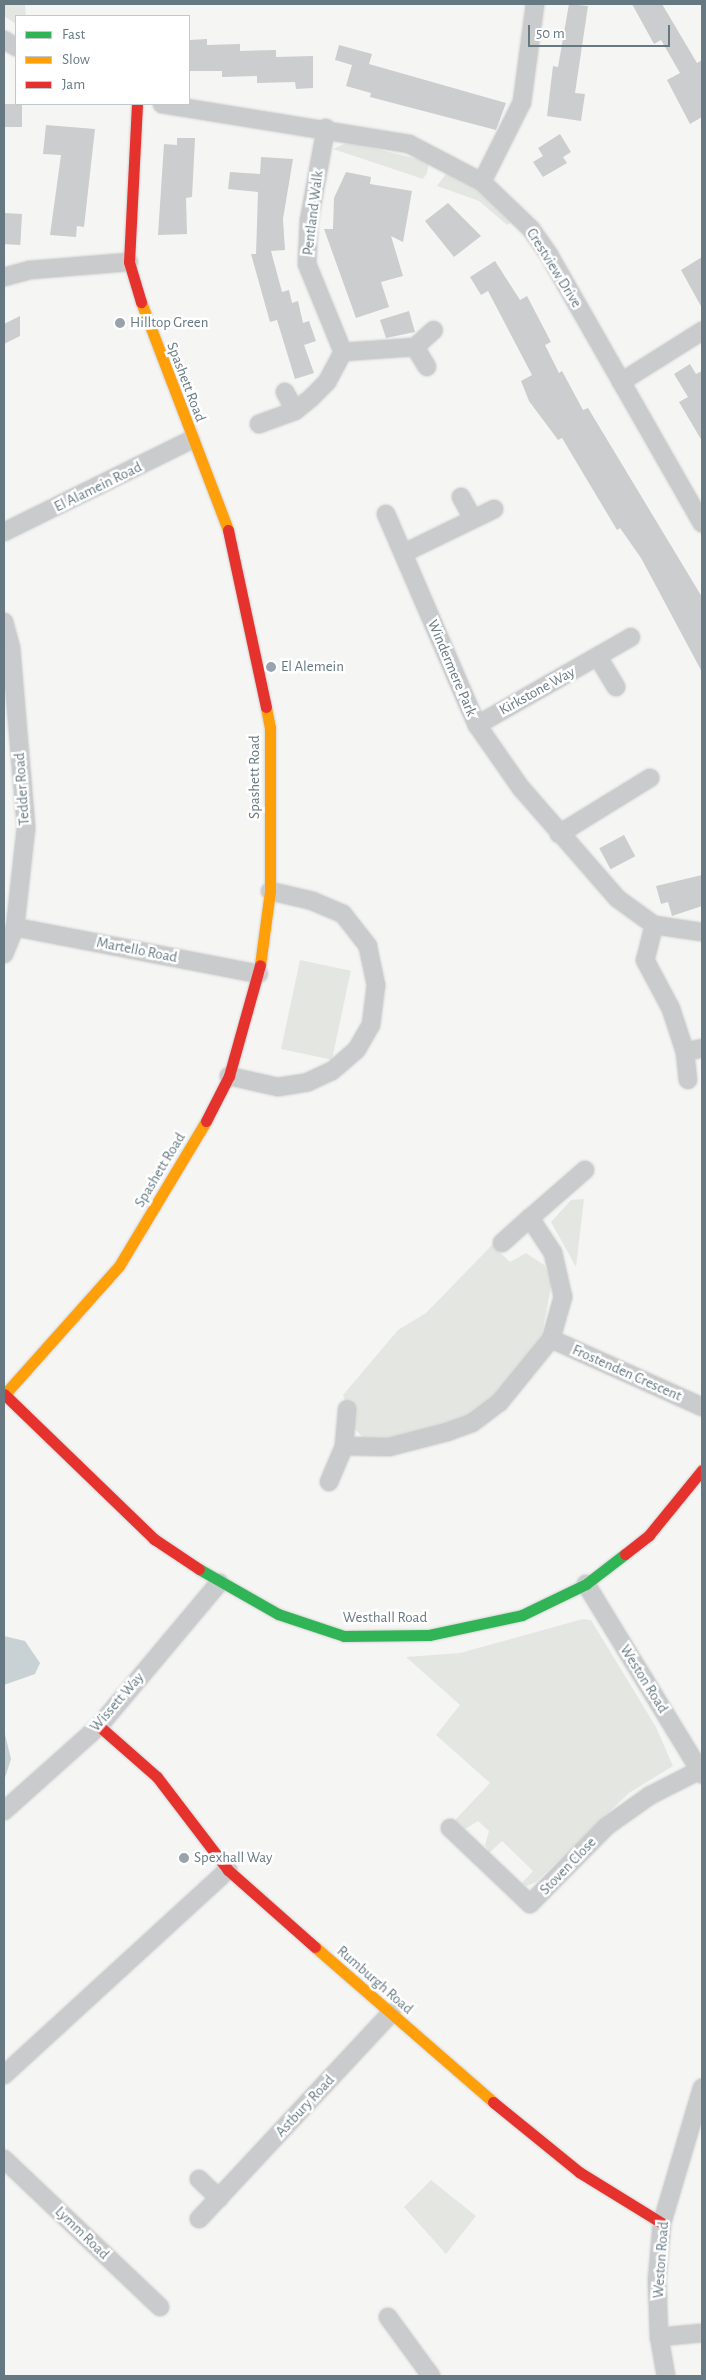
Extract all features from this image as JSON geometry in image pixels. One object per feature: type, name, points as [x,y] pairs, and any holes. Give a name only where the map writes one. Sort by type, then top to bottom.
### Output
[{"type":"street","points":[[482,182],[522,102],[535,4]]},
{"type":"street","points":[[4,40],[15,46]]},
{"type":"street","name":"Spashett Road","points":[[4,1394],[119,1266],[181,1169],[229,1076],[259,974],[270,891],[270,728],[232,542],[191,440],[129,262],[137,105]]},
{"type":"street","name":"Crestview Drive","points":[[169,105],[326,128],[409,144],[482,182],[531,229],[702,523]]},
{"type":"street","name":"Pentland Walk","points":[[326,128],[309,221],[307,264],[343,352]]},
{"type":"street","points":[[4,278],[30,270],[129,262]]},
{"type":"street","points":[[259,424],[295,411],[327,382],[343,352],[415,347],[434,330]]},
{"type":"street","points":[[621,382],[702,331]]},
{"type":"street","points":[[415,347],[427,367]]},
{"type":"street","points":[[285,392],[295,411]]},
{"type":"street","name":"El Alamein Road","points":[[4,532],[191,440]]},
{"type":"street","points":[[461,497],[473,520]]},
{"type":"street","points":[[406,552],[494,509]]},
{"type":"street","name":"Windermere Park","points":[[386,514],[406,552],[477,725],[559,834],[618,899],[654,925],[702,932]]},
{"type":"street","name":"Tedder Road","points":[[4,622],[11,648],[26,828],[15,927],[4,954]]},
{"type":"street","name":"Kirkstone Way","points":[[477,725],[631,637]]},
{"type":"street","points":[[598,656],[616,687]]},
{"type":"street","points":[[559,834],[650,778]]},
{"type":"street","points":[[229,1076],[278,1087],[308,1082],[332,1071],[356,1048],[370,1025],[376,985],[368,946],[343,914],[313,901],[270,891]]},
{"type":"street","points":[[654,925],[645,960],[694,1050],[688,1080]]},
{"type":"street","name":"Martello Road","points":[[15,927],[259,974]]},
{"type":"street","points":[[502,1243],[585,1170]]},
{"type":"street","points":[[344,1446],[389,1446],[472,1423],[499,1403],[551,1339],[563,1297],[562,1280],[553,1253],[530,1218]]},
{"type":"street","name":"Frostenden Crescent","points":[[551,1339],[702,1407]]},
{"type":"street","name":"Westhall Road","points":[[4,1394],[154,1539],[218,1583],[278,1614],[344,1636],[429,1635],[522,1614],[586,1584],[649,1535],[702,1470]]},
{"type":"street","points":[[329,1482],[344,1446],[347,1409]]},
{"type":"street","name":"Wissett Way","points":[[4,1811],[99,1726],[218,1583]]},
{"type":"street","name":"Weston Road","points":[[586,1584],[701,1772]]},
{"type":"street","name":"Rumburgh Road","points":[[99,1726],[157,1777],[228,1870],[391,2014],[579,2172],[662,2223]]},
{"type":"street","name":"Stoven Close","points":[[450,1828],[530,1904],[607,1826],[649,1796],[701,1772]]},
{"type":"street","points":[[4,2075],[228,1870]]},
{"type":"street","name":"Astbury Road","points":[[199,2219],[391,2014]]},
{"type":"street","name":"Weston Road","points":[[666,2376],[659,2337],[662,2223],[702,2088]]},
{"type":"street","name":"Lymm Road","points":[[4,2159],[160,2307]]},
{"type":"street","points":[[199,2179],[219,2198]]},
{"type":"street","points":[[388,2317],[431,2376]]},
{"type":"street","points":[[659,2337],[702,2332]]},
{"type":"shaded area","points":[[4,4],[25,4],[26,15],[15,15],[15,23],[4,16]]},
{"type":"shaded area","points":[[349,142],[429,162],[427,173],[423,179],[333,149]]},
{"type":"shaded area","points":[[448,171],[471,185],[512,222],[507,225],[479,201],[437,186]]},
{"type":"shaded area","points":[[300,960],[351,971],[332,1060],[281,1049]]},
{"type":"shaded area","points":[[584,1199],[576,1267],[551,1222],[571,1200]]},
{"type":"shaded area","points":[[492,1245],[510,1262],[526,1253],[544,1265],[552,1282],[541,1339],[504,1392],[469,1418],[407,1438],[365,1439],[354,1428],[343,1395],[398,1330],[426,1313]]},
{"type":"shaded area","points":[[583,1619],[591,1620],[656,1727],[673,1766],[629,1793],[536,1882],[527,1886],[521,1884],[533,1871],[502,1841],[489,1853],[485,1845],[489,1831],[478,1821],[465,1829],[455,1820],[490,1783],[436,1735],[460,1705],[406,1657],[460,1653]]},
{"type":"shaded area","points":[[4,1636],[25,1641],[40,1663],[35,1674],[4,1685]]},
{"type":"shaded area","points":[[4,1730],[11,1759],[4,1781]]},
{"type":"shaded area","points":[[431,2180],[476,2216],[446,2254],[404,2207]]},
{"type":"building","points":[[569,4],[588,6],[575,93],[585,94],[581,121],[547,116],[553,66],[558,67]]},
{"type":"building","points":[[632,4],[662,4],[697,63],[702,60],[702,117],[690,124],[667,80],[680,73],[661,40],[654,44]]},
{"type":"building","points":[[207,39],[207,45],[240,44],[240,51],[276,50],[276,57],[313,56],[313,88],[296,89],[295,82],[257,83],[257,76],[222,77],[222,71],[190,71],[190,40]]},
{"type":"building","points":[[339,45],[372,54],[369,64],[506,103],[496,130],[370,97],[371,93],[346,86],[352,65],[335,60]]},
{"type":"building","points":[[4,104],[22,105],[22,127],[4,127]]},
{"type":"building","points":[[46,125],[95,129],[84,227],[77,226],[76,237],[50,235],[61,155],[43,154]]},
{"type":"building","points":[[560,134],[571,152],[563,157],[567,163],[543,177],[533,162],[543,156],[538,148]]},
{"type":"building","points":[[177,138],[195,138],[192,197],[186,198],[187,234],[158,235],[164,144],[177,145]]},
{"type":"building","points":[[261,157],[293,159],[283,219],[285,250],[271,251],[282,292],[289,290],[292,303],[298,301],[303,323],[309,321],[316,341],[304,345],[314,373],[295,379],[277,320],[270,322],[251,254],[256,254],[258,192],[228,189],[230,172],[260,174]]},
{"type":"building","points":[[346,172],[371,177],[370,184],[412,191],[403,242],[391,236],[403,276],[381,282],[389,307],[356,318],[324,229],[333,229],[334,198]]},
{"type":"building","points":[[448,203],[481,236],[454,257],[425,221]]},
{"type":"building","points":[[4,213],[22,214],[20,245],[4,244]]},
{"type":"building","points":[[702,257],[702,308],[681,270]]},
{"type":"building","points":[[495,261],[520,300],[527,296],[551,342],[545,345],[559,373],[562,371],[583,410],[588,408],[702,597],[702,672],[641,558],[620,528],[617,530],[562,438],[558,440],[529,401],[521,381],[532,375],[488,291],[481,295],[470,277]]},
{"type":"building","points":[[409,311],[415,332],[386,338],[380,320]]},
{"type":"building","points":[[20,316],[20,336],[4,344],[4,324]]},
{"type":"building","points":[[690,364],[696,374],[702,371],[702,441],[679,402],[688,397],[674,374]]},
{"type":"building","points":[[624,835],[635,856],[611,869],[599,848]]},
{"type":"building","points":[[702,875],[702,906],[672,916],[668,902],[661,904],[656,886]]},
{"type":"traffic: fast","points":[[199,1569],[278,1614],[344,1636],[429,1635],[522,1615],[586,1584],[625,1554]]},
{"type":"traffic: slow","points":[[141,302],[228,530]]},
{"type":"traffic: slow","points":[[260,965],[270,891],[270,728],[266,707]]},
{"type":"traffic: slow","points":[[4,1395],[119,1266],[206,1121]]},
{"type":"traffic: slow","points":[[315,1947],[493,2102]]},
{"type":"traffic: jam","points":[[137,105],[129,262],[141,302]]},
{"type":"traffic: jam","points":[[228,530],[266,707]]},
{"type":"traffic: jam","points":[[206,1121],[229,1076],[260,965]]},
{"type":"traffic: jam","points":[[4,1394],[154,1539],[199,1569]]},
{"type":"traffic: jam","points":[[625,1554],[649,1535],[702,1470]]},
{"type":"traffic: jam","points":[[99,1726],[157,1777],[228,1870],[315,1947]]},
{"type":"traffic: jam","points":[[493,2102],[579,2172],[662,2223]]},
{"type":"place","name":"Hilltop Green","points":[[120,323]]},
{"type":"place","name":"El Alemein","points":[[271,667]]},
{"type":"place","name":"Spexhall Way","points":[[184,1858]]}]
